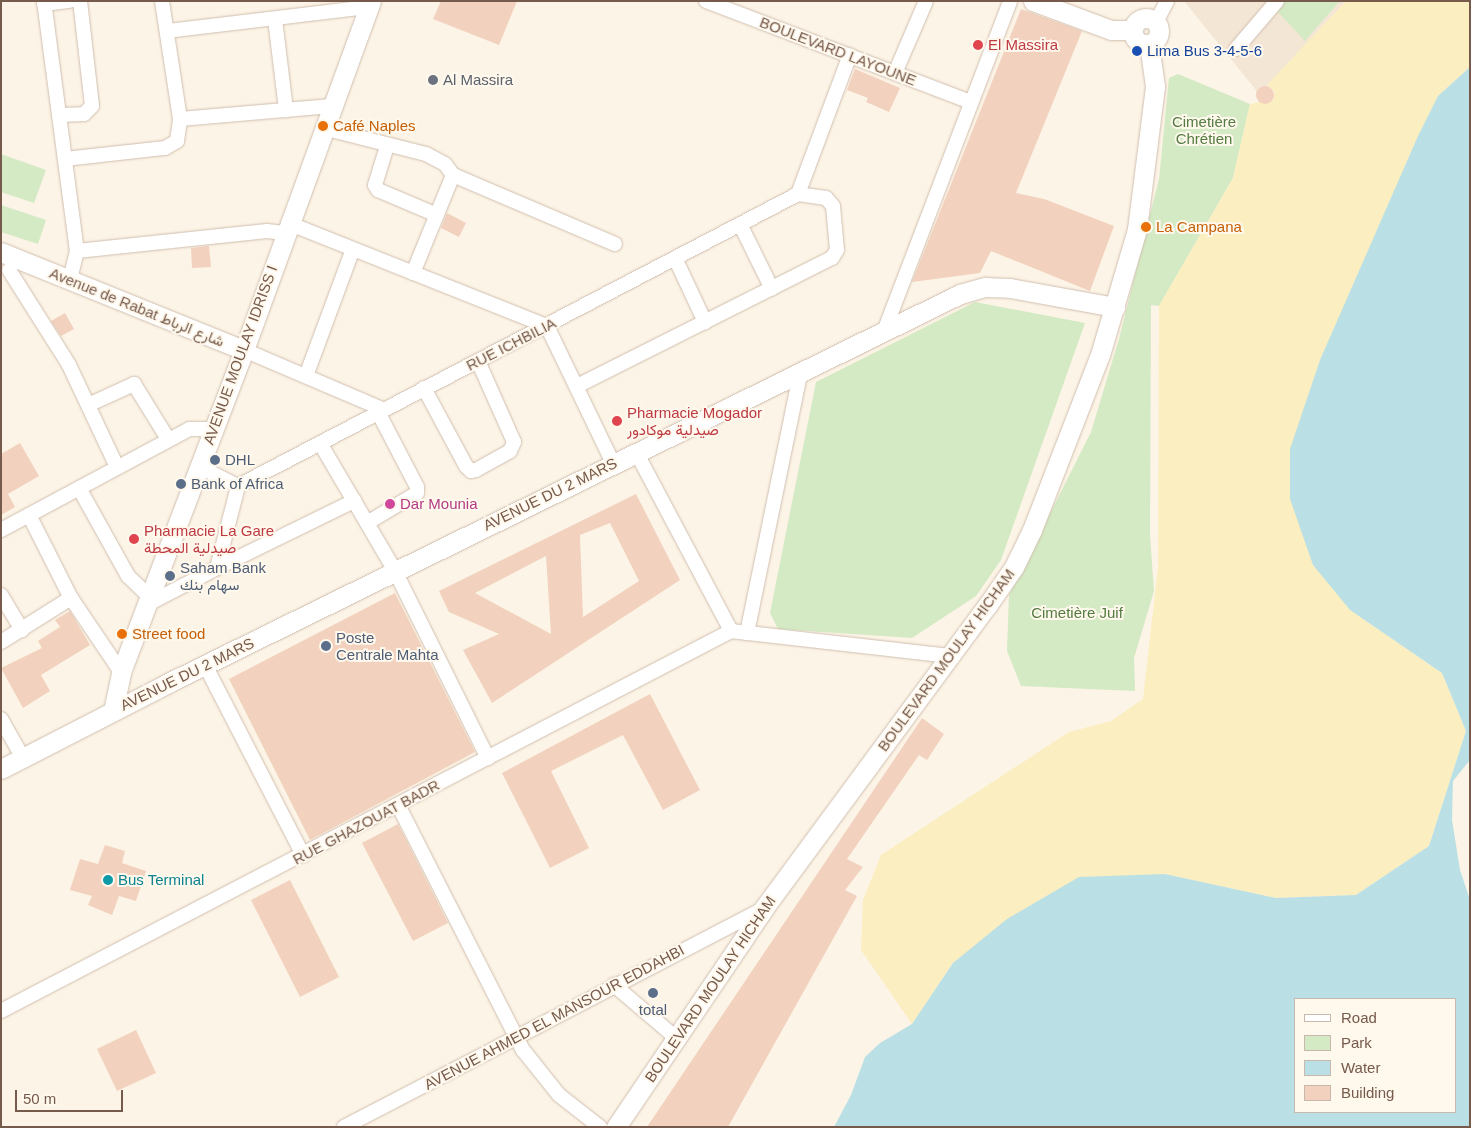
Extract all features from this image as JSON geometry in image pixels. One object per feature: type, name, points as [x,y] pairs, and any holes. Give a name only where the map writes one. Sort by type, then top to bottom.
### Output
[{"type":"street","points":[[70,1],[44,3],[78,251],[70,280]]},
{"type":"street","points":[[60,115],[84,114],[92,106],[80,1]]},
{"type":"street","points":[[65,159],[164,148],[177,141],[180,119],[162,1]]},
{"type":"street","name":"BOULEVARD LAYOUNE","points":[[706,1],[971,102]]},
{"type":"street","points":[[895,72],[926,1]]},
{"type":"street","points":[[885,330],[1010,1]]},
{"type":"street","points":[[1033,1],[1111,30],[1142,18],[1166,1]]},
{"type":"street","points":[[1236,49],[1271,3]]},
{"type":"street","points":[[167,31],[370,4]]},
{"type":"street","name":"AVENUE MOULAY IDRISS I","points":[[113,710],[120,672],[244,350],[286,228],[370,4]]},
{"type":"street","points":[[275,18],[286,110]]},
{"type":"street","name":"BOULEVARD MOULAY HICHAM","points":[[616,1127],[764,908],[1014,567],[1032,530],[1088,391],[1115,307],[1137,229],[1155,86],[1149,44],[1138,43],[1142,18]]},
{"type":"street","points":[[577,386],[827,261],[837,250],[833,206],[826,198],[798,194],[850,55]]},
{"type":"street","points":[[180,119],[331,106]]},
{"type":"street","points":[[323,128],[437,159],[453,175],[615,244]]},
{"type":"street","points":[[387,146],[375,185],[378,190],[437,215]]},
{"type":"street","points":[[413,273],[453,175]]},
{"type":"street","name":"RUE ICHBILIA","points":[[238,486],[798,194]]},
{"type":"street","points":[[740,224],[772,289]]},
{"type":"street","points":[[78,251],[286,228],[353,249],[547,326],[612,463]]},
{"type":"street","points":[[306,376],[353,249]]},
{"type":"street","name":"Avenue de Rabat شارع الرباط","points":[[1,252],[11,268],[70,280],[306,376],[380,411]]},
{"type":"street","points":[[675,258],[705,322]]},
{"type":"street","points":[[11,268],[69,365],[117,467]]},
{"type":"street","name":"AVENUE DU 2 MARS","points":[[1,769],[113,710],[612,463],[960,294],[985,287],[1115,307]]},
{"type":"street","points":[[424,388],[466,466],[471,471],[476,470],[510,451],[514,442],[478,361]]},
{"type":"street","points":[[747,633],[801,371]]},
{"type":"street","points":[[88,405],[134,384],[168,439]]},
{"type":"street","points":[[367,523],[417,493],[418,487],[380,411]]},
{"type":"street","points":[[1,530],[168,439],[189,429],[213,429]]},
{"type":"street","points":[[320,442],[394,571],[488,758]]},
{"type":"street","points":[[636,452],[731,631],[950,656]]},
{"type":"street","points":[[198,466],[238,486],[217,568]]},
{"type":"street","points":[[78,488],[128,576],[148,601],[354,501]]},
{"type":"street","points":[[28,515],[71,598],[120,672]]},
{"type":"street","points":[[1,595],[22,630]]},
{"type":"street","points":[[1,642],[71,598]]},
{"type":"street","name":"RUE GHAZOUAT BADR","points":[[1,1011],[731,631]]},
{"type":"street","points":[[205,665],[303,855]]},
{"type":"street","points":[[1,719],[23,758]]},
{"type":"street","points":[[398,805],[517,1036],[545,1080],[600,1127]]},
{"type":"street","name":"AVENUE AHMED EL MANSOUR EDDAHBI","points":[[344,1127],[361,1122],[517,1036],[764,908]]},
{"type":"street","points":[[614,985],[676,1038]]},
{"type":"shaded area","points":[[1184,1],[1346,1],[1268,85],[1275,96],[1267,104],[1259,103],[1256,90]]},
{"type":"green space","points":[[1279,1],[1340,1],[1305,41],[1274,8]]},
{"type":"green space","name":"Cimetière Juif","points":[[1178,74],[1250,104],[1233,178],[1159,306],[1151,305],[1150,535],[1154,591],[1134,658],[1135,691],[1021,686],[1007,651],[1009,595],[1091,432],[1119,339],[1159,179],[1169,78]]},
{"type":"green space","points":[[1,154],[46,170],[34,203],[1,192]]},
{"type":"green space","points":[[1,205],[46,220],[38,244],[1,232]]},
{"type":"green space","points":[[975,302],[1085,323],[1001,560],[976,596],[912,638],[778,629],[770,613],[816,382]]},
{"type":"sand","points":[[1346,1],[1470,1],[1470,67],[1438,96],[1321,360],[1350,610],[1442,673],[1466,731],[1429,846],[1356,895],[1276,898],[1165,874],[953,963],[912,1024],[861,950],[863,900],[881,855],[1069,732],[1111,721],[1143,699],[1158,567],[1159,306],[1233,178],[1250,104],[1274,99],[1274,91],[1267,85]]},
{"type":"water","points":[[1470,67],[1470,760],[1453,781],[1452,820],[1460,870],[1470,900],[1470,1127],[834,1127],[851,1095],[865,1057],[880,1043],[912,1024],[953,963],[1007,919],[1079,877],[1165,874],[1276,898],[1356,895],[1429,846],[1466,731],[1442,673],[1350,610],[1313,565],[1290,499],[1290,449],[1320,360],[1418,136],[1438,96]]},
{"type":"building","points":[[441,1],[517,1],[499,45],[433,19]]},
{"type":"building","points":[[1021,9],[1082,31],[1016,193],[1044,199],[1114,226],[1090,291],[991,251],[980,273],[912,282]]},
{"type":"building","points":[[855,69],[900,88],[889,112],[866,102],[868,98],[847,90]]},
{"type":"building","points":[[1261,86],[1269,86],[1274,91],[1272,102],[1261,104],[1256,99],[1256,91]]},
{"type":"building","points":[[447,213],[466,223],[459,237],[441,228]]},
{"type":"building","points":[[209,246],[211,267],[192,268],[191,248]]},
{"type":"building","points":[[65,313],[74,329],[61,336],[51,321]]},
{"type":"building","points":[[20,443],[39,476],[8,494],[15,507],[1,515],[1,454]]},
{"type":"building","points":[[636,494],[680,580],[492,703],[463,650],[499,634],[449,612],[439,591]],"holes":[[[610,523],[639,581],[583,617],[580,535]],[[546,556],[551,634],[475,593]]]},
{"type":"building","points":[[395,593],[475,752],[310,840],[229,679]]},
{"type":"building","points":[[70,611],[90,645],[41,675],[50,691],[23,708],[1,668],[42,648],[38,641],[60,627],[55,620]]},
{"type":"building","points":[[650,694],[700,790],[663,810],[623,735],[551,771],[589,848],[550,868],[502,773]]},
{"type":"building","points":[[922,718],[944,734],[927,760],[919,755],[847,859],[863,867],[845,890],[857,896],[728,1127],[647,1127]]},
{"type":"building","points":[[398,824],[448,923],[413,941],[362,843]]},
{"type":"building","name":"Bus Terminal","points":[[105,845],[125,851],[122,863],[146,871],[136,901],[119,896],[112,915],[88,905],[92,896],[70,890],[80,859],[98,864]]},
{"type":"building","points":[[290,880],[339,977],[300,997],[251,900]]},
{"type":"building","points":[[136,1030],[156,1073],[117,1091],[97,1049]]},
{"type":"place","name":"El Massira","points":[[978,45]]},
{"type":"place","name":"Lima Bus 3-4-5-6","points":[[1137,51]]},
{"type":"place","name":"Al Massira","points":[[433,80]]},
{"type":"place","name":"Café Naples","points":[[323,126]]},
{"type":"place","name":"La Campana","points":[[1146,227]]},
{"type":"place","name":"Pharmacie Mogador صيدلية موكادور","points":[[617,421]]},
{"type":"place","name":"DHL","points":[[215,460]]},
{"type":"place","name":"Bank of Africa","points":[[181,484]]},
{"type":"place","name":"Dar Mounia","points":[[390,504]]},
{"type":"place","name":"Pharmacie La Gare صيدلية المحطة","points":[[134,539]]},
{"type":"place","name":"Saham Bank سهام بنك","points":[[170,576]]},
{"type":"place","name":"Street food","points":[[122,634]]},
{"type":"place","name":"Poste Centrale Mahta","points":[[326,646]]},
{"type":"place","name":"Bus Terminal","points":[[108,880]]},
{"type":"place","name":"total","points":[[653,993]]},
{"type":"park label","name":"Cimetière Chrétien","points":[[1204,130]]}]
